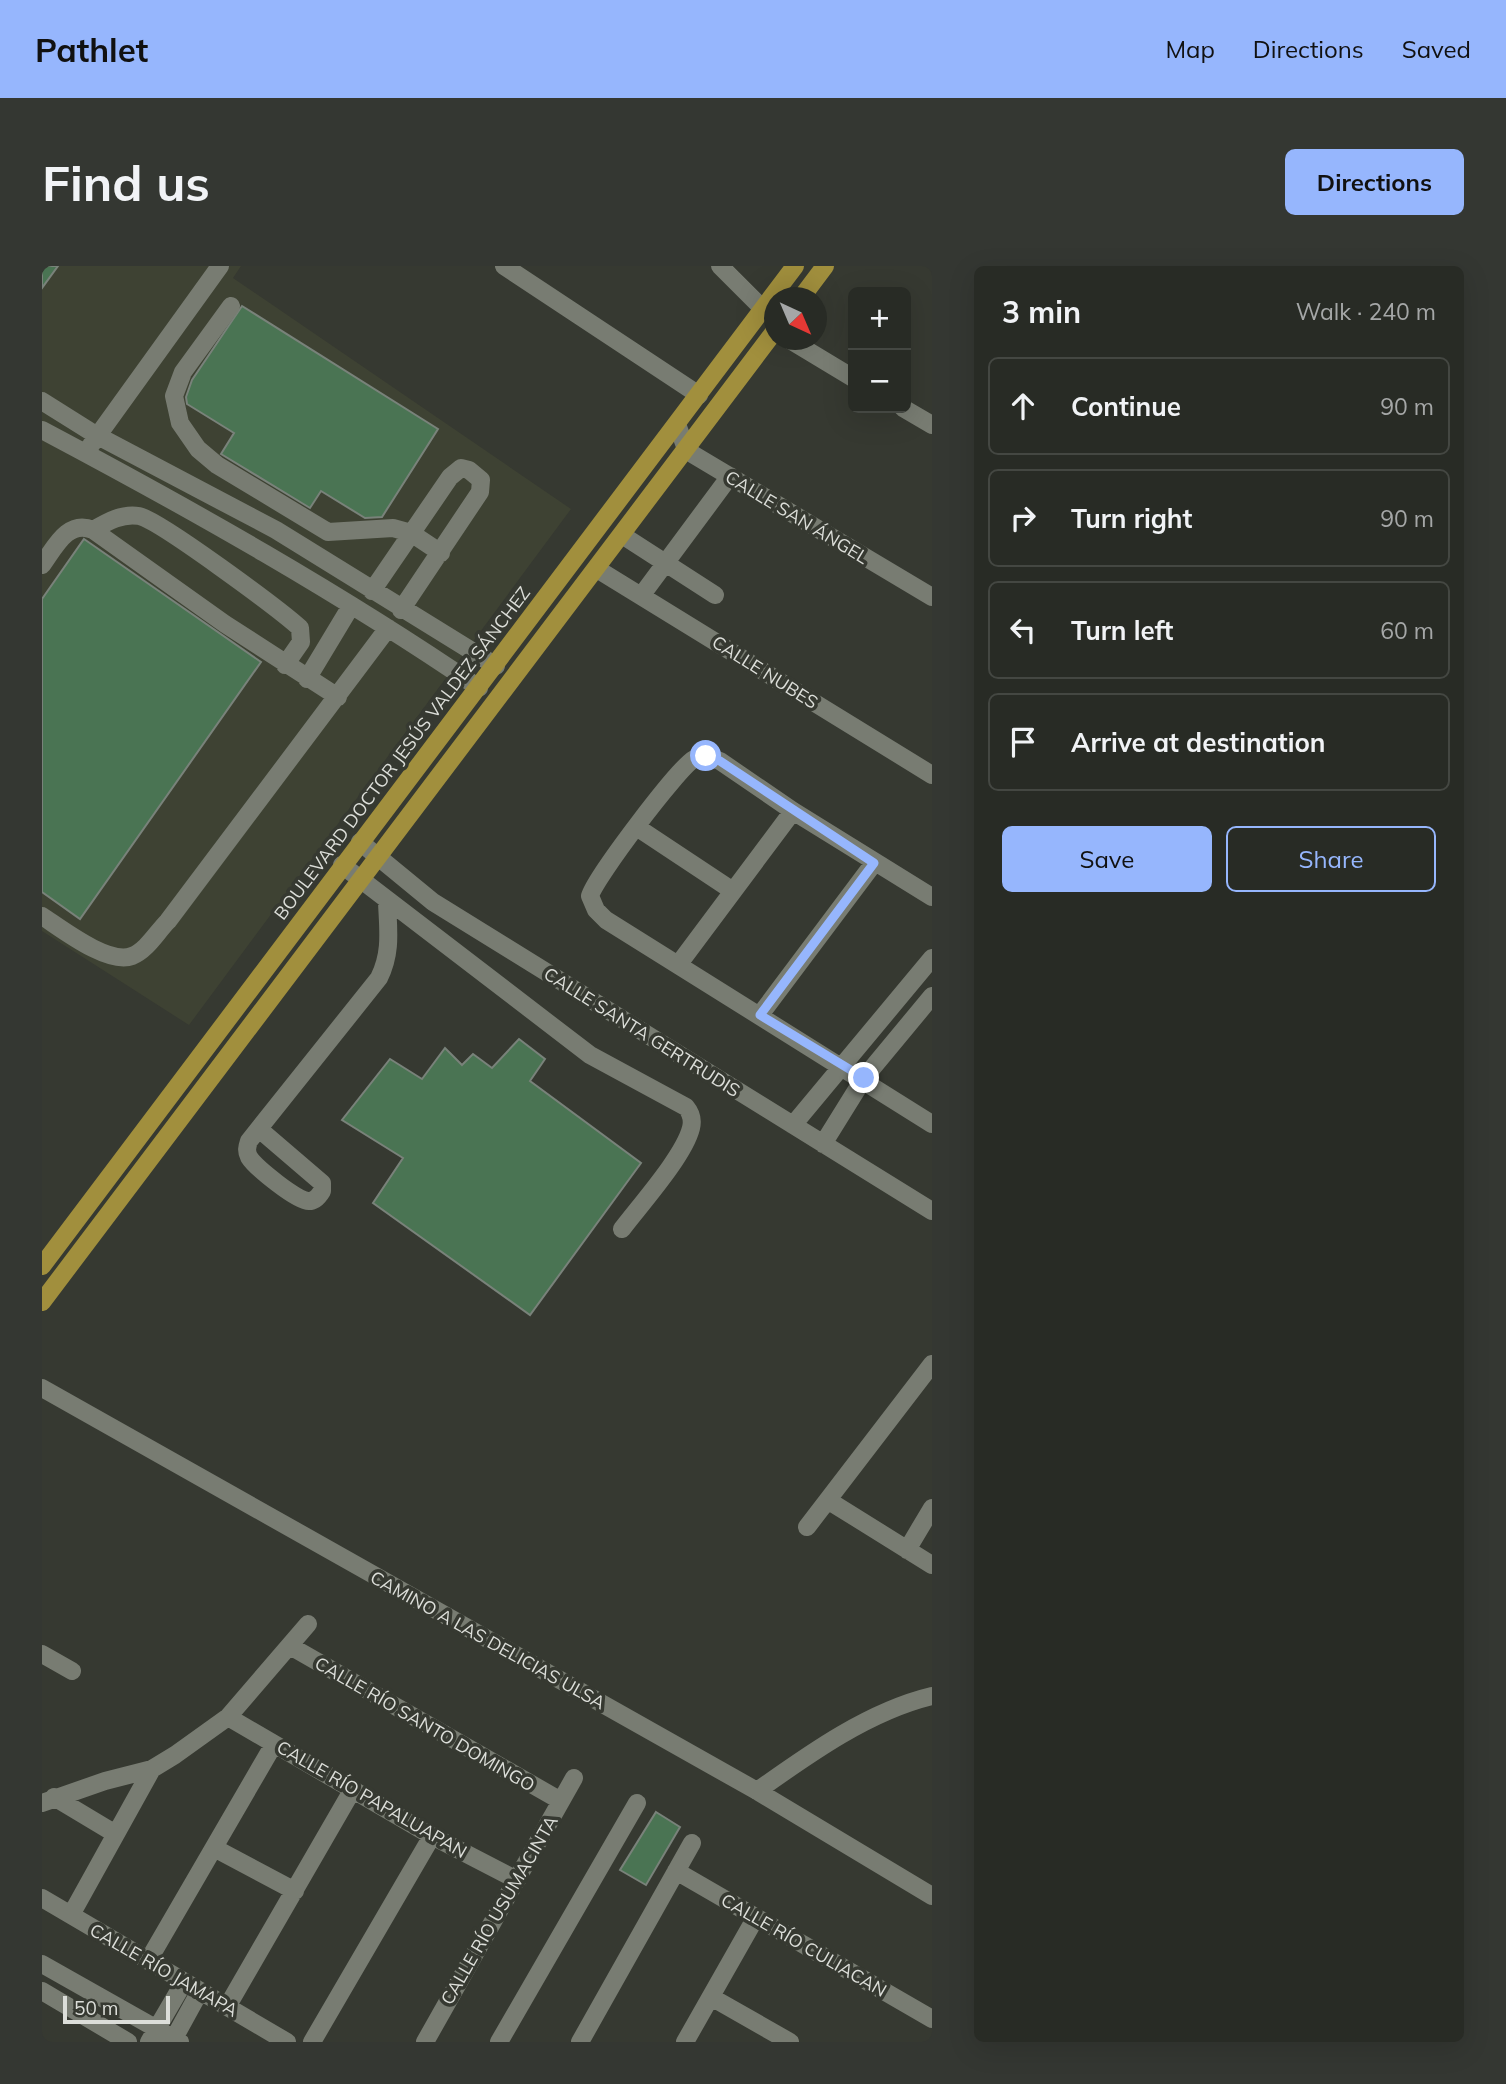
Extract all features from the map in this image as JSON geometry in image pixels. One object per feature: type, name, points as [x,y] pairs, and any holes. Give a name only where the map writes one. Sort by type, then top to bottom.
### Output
[{"type":"main road","name":"BOULEVARD DOCTOR JESÚS VALDEZ SÁNCHEZ","points":[[42,1266],[795,266]]},
{"type":"main road","points":[[809,287],[825,266]]},
{"type":"main road","points":[[42,1302],[764,346]]},
{"type":"street","points":[[86,454],[96,435],[219,266]]},
{"type":"street","points":[[504,266],[699,395]]},
{"type":"street","points":[[720,266],[763,309]]},
{"type":"street","points":[[231,306],[177,384],[175,410],[189,439],[217,465],[328,532],[393,528],[411,533],[440,552]]},
{"type":"street","points":[[807,350],[848,374]]},
{"type":"street","points":[[42,401],[96,435],[276,530],[401,610],[496,666]]},
{"type":"street","points":[[911,413],[932,425]]},
{"type":"street","points":[[677,424],[686,449]]},
{"type":"street","points":[[42,430],[351,606],[479,688]]},
{"type":"street","name":"CALLE SAN ÁNGEL","points":[[686,449],[932,597]]},
{"type":"street","points":[[372,591],[450,477],[461,468],[469,470],[481,480],[480,492],[401,610]]},
{"type":"street","points":[[641,596],[730,476]]},
{"type":"street","points":[[93,530],[115,518],[138,516],[163,530],[300,628],[301,642],[285,665]]},
{"type":"street","points":[[42,565],[72,528],[83,526],[93,530],[285,665],[338,697]]},
{"type":"street","points":[[261,553],[276,530]]},
{"type":"street","points":[[622,536],[715,595]]},
{"type":"street","name":"CALLE NUBES","points":[[597,569],[932,775]]},
{"type":"street","points":[[307,679],[351,606]]},
{"type":"street","points":[[42,916],[97,950],[115,957],[133,956],[168,921],[388,628]]},
{"type":"street","points":[[932,897],[874,863],[720,761],[706,756],[684,766],[665,786],[638,828],[591,891],[591,901],[606,920],[864,1078],[932,1124]]},
{"type":"street","points":[[678,965],[793,811]]},
{"type":"street","points":[[638,828],[733,891]]},
{"type":"street","name":"CALLE SANTA GERTRUDIS","points":[[360,842],[433,902],[932,1211]]},
{"type":"street","points":[[760,1015],[874,863]]},
{"type":"street","points":[[342,865],[590,1055],[686,1107],[692,1118],[690,1131],[656,1185],[622,1229]]},
{"type":"street","points":[[259,1129],[379,978],[387,962],[390,940],[387,902]]},
{"type":"street","points":[[793,1125],[932,958]]},
{"type":"street","points":[[823,1144],[864,1078],[932,996]]},
{"type":"street","points":[[807,1527],[932,1364]]},
{"type":"street","name":"CAMINO A LAS DELICIAS ULSA","points":[[42,1388],[757,1791],[932,1896]]},
{"type":"street","points":[[829,1501],[932,1565]]},
{"type":"street","points":[[907,1549],[932,1508]]},
{"type":"street","points":[[48,1800],[152,1769],[228,1717],[308,1624]]},
{"type":"street","name":"CALLE RÍO SANTO DOMINGO","points":[[290,1646],[561,1801]]},
{"type":"street","points":[[42,1654],[72,1671]]},
{"type":"street","points":[[757,1791],[819,1749],[859,1727],[932,1696]]},
{"type":"street","name":"CALLE RÍO PAPALUAPAN","points":[[228,1717],[432,1836],[517,1880]]},
{"type":"street","points":[[148,1961],[216,1849],[274,1744]]},
{"type":"street","points":[[71,1915],[114,1833],[152,1769]]},
{"type":"street","name":"CALLE RÍO USUMACINTA","points":[[425,2042],[574,1778]]},
{"type":"street","points":[[228,2007],[353,1789]]},
{"type":"street","points":[[48,1800],[114,1833]]},
{"type":"street","points":[[499,2042],[637,1803]]},
{"type":"street","points":[[312,2042],[432,1836]]},
{"type":"street","points":[[580,2042],[692,1843]]},
{"type":"street","points":[[216,1849],[295,1891]]},
{"type":"street","name":"CALLE RÍO CULIACAN","points":[[676,1871],[932,2019]]},
{"type":"street","name":"CALLE RÍO JAMAPA","points":[[42,1898],[287,2042]]},
{"type":"street","points":[[685,2042],[756,1917]]},
{"type":"street","points":[[42,1964],[153,2035],[175,2041],[200,1991]]},
{"type":"street","points":[[153,2035],[184,1982]]},
{"type":"street","points":[[42,1991],[128,2042]]},
{"type":"street","points":[[711,1997],[789,2042]]},
{"type":"shaded area","points":[[42,266],[241,266],[233,278],[571,509],[189,1025],[42,931],[42,441],[50,435],[42,429]]},
{"type":"building","points":[[42,266],[58,266],[42,288]]},
{"type":"building","points":[[242,306],[438,429],[382,517],[365,518],[321,491],[310,508],[221,454],[234,433],[187,404],[186,397],[192,380]]},
{"type":"building","points":[[84,539],[261,662],[80,919],[42,892],[42,599]]},
{"type":"building","points":[[519,1039],[545,1059],[530,1081],[641,1163],[530,1315],[373,1203],[403,1158],[342,1120],[390,1059],[422,1079],[445,1048],[462,1065],[473,1054],[492,1068]]},
{"type":"building","points":[[656,1812],[680,1827],[646,1885],[620,1870]]},
{"type":"route","points":[[706,756],[720,761],[874,863],[760,1015],[864,1078]]}]
